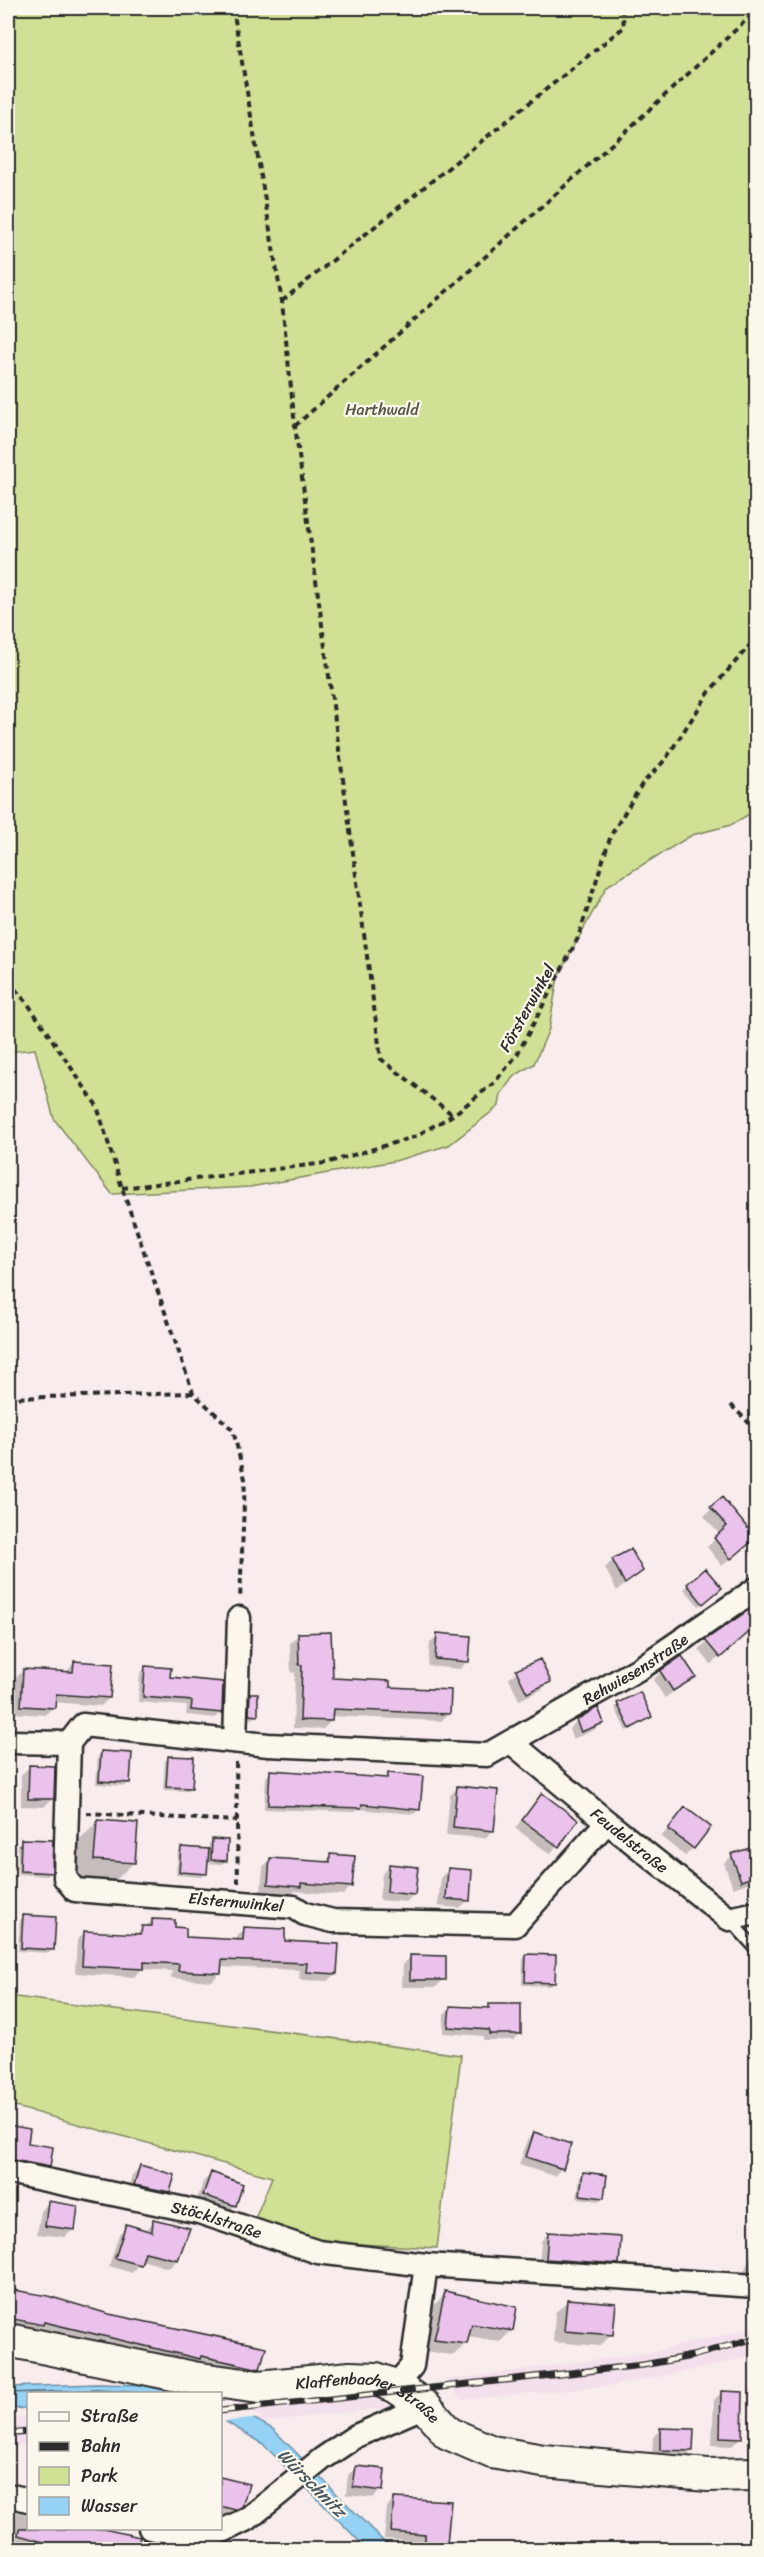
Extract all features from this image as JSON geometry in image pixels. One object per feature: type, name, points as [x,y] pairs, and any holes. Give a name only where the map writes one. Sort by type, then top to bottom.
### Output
[{"type":"main road","name":"Klaffenbacher Straße","points":[[8,2340],[193,2378],[259,2387],[350,2378],[375,2379],[395,2386],[425,2406],[448,2433],[492,2452],[543,2461],[708,2475],[756,2474]]},
{"type":"street","name":"Rehwiesenstraße","points":[[511,1742],[642,1667],[756,1589]]},
{"type":"street","points":[[235,1741],[239,1618]]},
{"type":"street","points":[[8,1742],[69,1743],[83,1725],[268,1745],[487,1755],[511,1742]]},
{"type":"street","name":"Feudelstraße","points":[[511,1742],[607,1822],[729,1918]]},
{"type":"street","name":"Elsternwinkel","points":[[69,1743],[65,1878],[75,1890],[294,1907],[305,1914],[333,1921],[515,1925],[607,1822]]},
{"type":"street","points":[[729,1918],[756,1913]]},
{"type":"street","name":"Stöcklstraße","points":[[8,2172],[199,2212],[318,2252],[426,2265],[756,2286]]},
{"type":"street","points":[[395,2386],[412,2366],[426,2265]]},
{"type":"street","points":[[155,2530],[206,2540],[249,2518],[322,2459],[356,2436],[425,2406]]},
{"type":"street","points":[[8,2495],[27,2500]]},
{"type":"lane","points":[[729,1918],[756,1949]]},
{"type":"path","points":[[233,8],[282,302],[295,426],[381,1059],[453,1115]]},
{"type":"path","points":[[282,302],[624,27],[622,8]]},
{"type":"path","points":[[295,426],[621,135],[756,11]]},
{"type":"path","name":"Försterwinkel","points":[[122,1188],[326,1163],[414,1137],[453,1115],[494,1083],[517,1055],[578,938],[611,835],[642,784],[665,760],[710,691],[756,638]]},
{"type":"path","points":[[8,981],[28,1004],[97,1106],[122,1188],[193,1393],[233,1430],[245,1479],[239,1618]]},
{"type":"path","points":[[8,1398],[193,1393]]},
{"type":"path","points":[[731,1405],[756,1430]]},
{"type":"path","points":[[235,1741],[239,1902]]},
{"type":"path","points":[[67,1812],[237,1821]]},
{"type":"shaded area","points":[[756,2327],[756,2354],[713,2366],[615,2385],[461,2400],[446,2380],[653,2352]]},
{"type":"shaded area","points":[[297,2392],[361,2392],[393,2407],[262,2422],[224,2401]]},
{"type":"shaded area","points":[[27,2417],[27,2445],[8,2446],[8,2420]]},
{"type":"green space","name":"Harthwald","points":[[8,8],[756,8],[756,810],[731,825],[692,835],[607,886],[558,976],[549,1029],[534,1064],[513,1077],[501,1094],[499,1106],[449,1145],[395,1161],[250,1187],[112,1194],[54,1119],[35,1049],[8,1052]]},
{"type":"green space","points":[[8,1996],[461,2055],[437,2248],[318,2242],[255,2219],[272,2177],[8,2105]]},
{"type":"water","points":[[145,2385],[188,2392],[27,2392],[27,2408],[8,2409],[8,2387]]},
{"type":"water","name":"Würschnitz","points":[[222,2401],[273,2429],[391,2549],[367,2549],[262,2443],[222,2420]]},
{"type":"pier","points":[[230,2401],[262,2418],[222,2422],[222,2402]]},
{"type":"building","points":[[722,1497],[756,1538],[731,1559],[714,1538],[727,1526],[710,1507]]},
{"type":"building","points":[[631,1549],[643,1571],[625,1584],[612,1559]]},
{"type":"building","points":[[705,1568],[722,1588],[703,1604],[687,1584]]},
{"type":"building","points":[[756,1605],[756,1626],[720,1658],[705,1640]]},
{"type":"building","points":[[331,1632],[333,1678],[390,1681],[390,1687],[451,1690],[450,1714],[333,1709],[332,1721],[300,1720],[302,1665],[299,1665],[298,1633]]},
{"type":"building","points":[[437,1633],[471,1636],[469,1662],[435,1659]]},
{"type":"building","points":[[682,1656],[696,1677],[673,1691],[660,1671]]},
{"type":"building","points":[[540,1659],[551,1682],[527,1693],[516,1670]]},
{"type":"building","points":[[74,1661],[113,1664],[110,1698],[56,1694],[55,1708],[21,1706],[23,1669],[73,1672]]},
{"type":"building","points":[[145,1666],[171,1668],[170,1677],[223,1682],[222,1713],[191,1710],[192,1701],[143,1697]]},
{"type":"building","points":[[640,1692],[652,1717],[630,1729],[617,1703]]},
{"type":"building","points":[[250,1693],[258,1693],[258,1716],[249,1715]]},
{"type":"building","points":[[598,1707],[604,1723],[581,1732],[576,1720]]},
{"type":"building","points":[[101,1751],[132,1753],[130,1783],[99,1781]]},
{"type":"building","points":[[168,1756],[194,1757],[192,1788],[166,1787]]},
{"type":"building","points":[[29,1765],[55,1766],[54,1799],[28,1799]]},
{"type":"building","points":[[270,1770],[387,1778],[388,1773],[423,1776],[420,1810],[362,1804],[361,1808],[268,1805]]},
{"type":"building","points":[[457,1786],[498,1790],[494,1831],[453,1827]]},
{"type":"building","points":[[542,1793],[578,1820],[559,1847],[522,1820]]},
{"type":"building","points":[[685,1807],[711,1827],[694,1849],[668,1829]]},
{"type":"building","points":[[97,1820],[138,1823],[135,1863],[94,1860]]},
{"type":"building","points":[[21,1839],[53,1840],[52,1873],[20,1871]]},
{"type":"building","points":[[212,1839],[228,1840],[227,1861],[211,1860]]},
{"type":"building","points":[[756,1846],[756,1876],[741,1881],[731,1854]]},
{"type":"building","points":[[181,1847],[209,1849],[207,1874],[179,1872]]},
{"type":"building","points":[[330,1854],[355,1856],[352,1887],[301,1883],[301,1887],[268,1884],[270,1858],[330,1862]]},
{"type":"building","points":[[389,1864],[418,1867],[415,1895],[387,1892]]},
{"type":"building","points":[[448,1868],[472,1870],[470,1901],[446,1899]]},
{"type":"building","points":[[23,1915],[56,1917],[54,1950],[21,1948]]},
{"type":"building","points":[[152,1919],[175,1920],[175,1927],[186,1928],[186,1937],[243,1940],[244,1927],[285,1929],[285,1941],[339,1944],[337,1974],[306,1972],[307,1963],[222,1960],[221,1973],[178,1971],[179,1964],[144,1962],[144,1969],[82,1966],[84,1931],[141,1934],[142,1926],[152,1926]]},
{"type":"building","points":[[526,1954],[556,1955],[555,1983],[525,1982]]},
{"type":"building","points":[[410,1955],[446,1956],[446,1980],[410,1980]]},
{"type":"building","points":[[489,2004],[521,2004],[521,2034],[489,2034],[489,2030],[448,2027],[450,2006],[489,2008]]},
{"type":"building","points":[[8,2125],[30,2129],[28,2143],[53,2147],[50,2167],[8,2159]]},
{"type":"building","points":[[534,2132],[571,2144],[563,2169],[526,2157]]},
{"type":"building","points":[[140,2165],[175,2175],[170,2192],[134,2185]]},
{"type":"building","points":[[211,2172],[243,2184],[236,2206],[203,2195]]},
{"type":"building","points":[[583,2172],[607,2175],[604,2198],[580,2195]]},
{"type":"building","points":[[48,2201],[78,2206],[75,2230],[45,2226]]},
{"type":"building","points":[[153,2219],[190,2228],[178,2260],[145,2252],[141,2265],[115,2258],[126,2224],[152,2232]]},
{"type":"building","points":[[548,2232],[621,2237],[619,2264],[546,2259]]},
{"type":"building","points":[[8,2289],[48,2296],[109,2314],[266,2347],[260,2369],[201,2356],[200,2359],[44,2322],[43,2325],[8,2318]]},
{"type":"building","points":[[445,2291],[517,2307],[513,2331],[472,2324],[467,2344],[434,2340]]},
{"type":"building","points":[[567,2299],[616,2303],[613,2335],[564,2331]]},
{"type":"building","points":[[721,2391],[743,2392],[742,2438],[720,2437]]},
{"type":"building","points":[[660,2428],[694,2429],[693,2451],[660,2450]]},
{"type":"building","points":[[356,2466],[385,2469],[383,2491],[353,2487]]},
{"type":"building","points":[[222,2477],[249,2484],[242,2507],[235,2510],[222,2507]]},
{"type":"building","points":[[394,2498],[451,2501],[447,2544],[425,2541],[425,2535],[391,2532]]},
{"type":"building","points":[[19,2529],[108,2530],[140,2537],[137,2550],[72,2550],[18,2535]]},
{"type":"railway","points":[[222,2411],[643,2365],[692,2356],[756,2338]]},
{"type":"railway","points":[[8,2434],[27,2432]]}]
